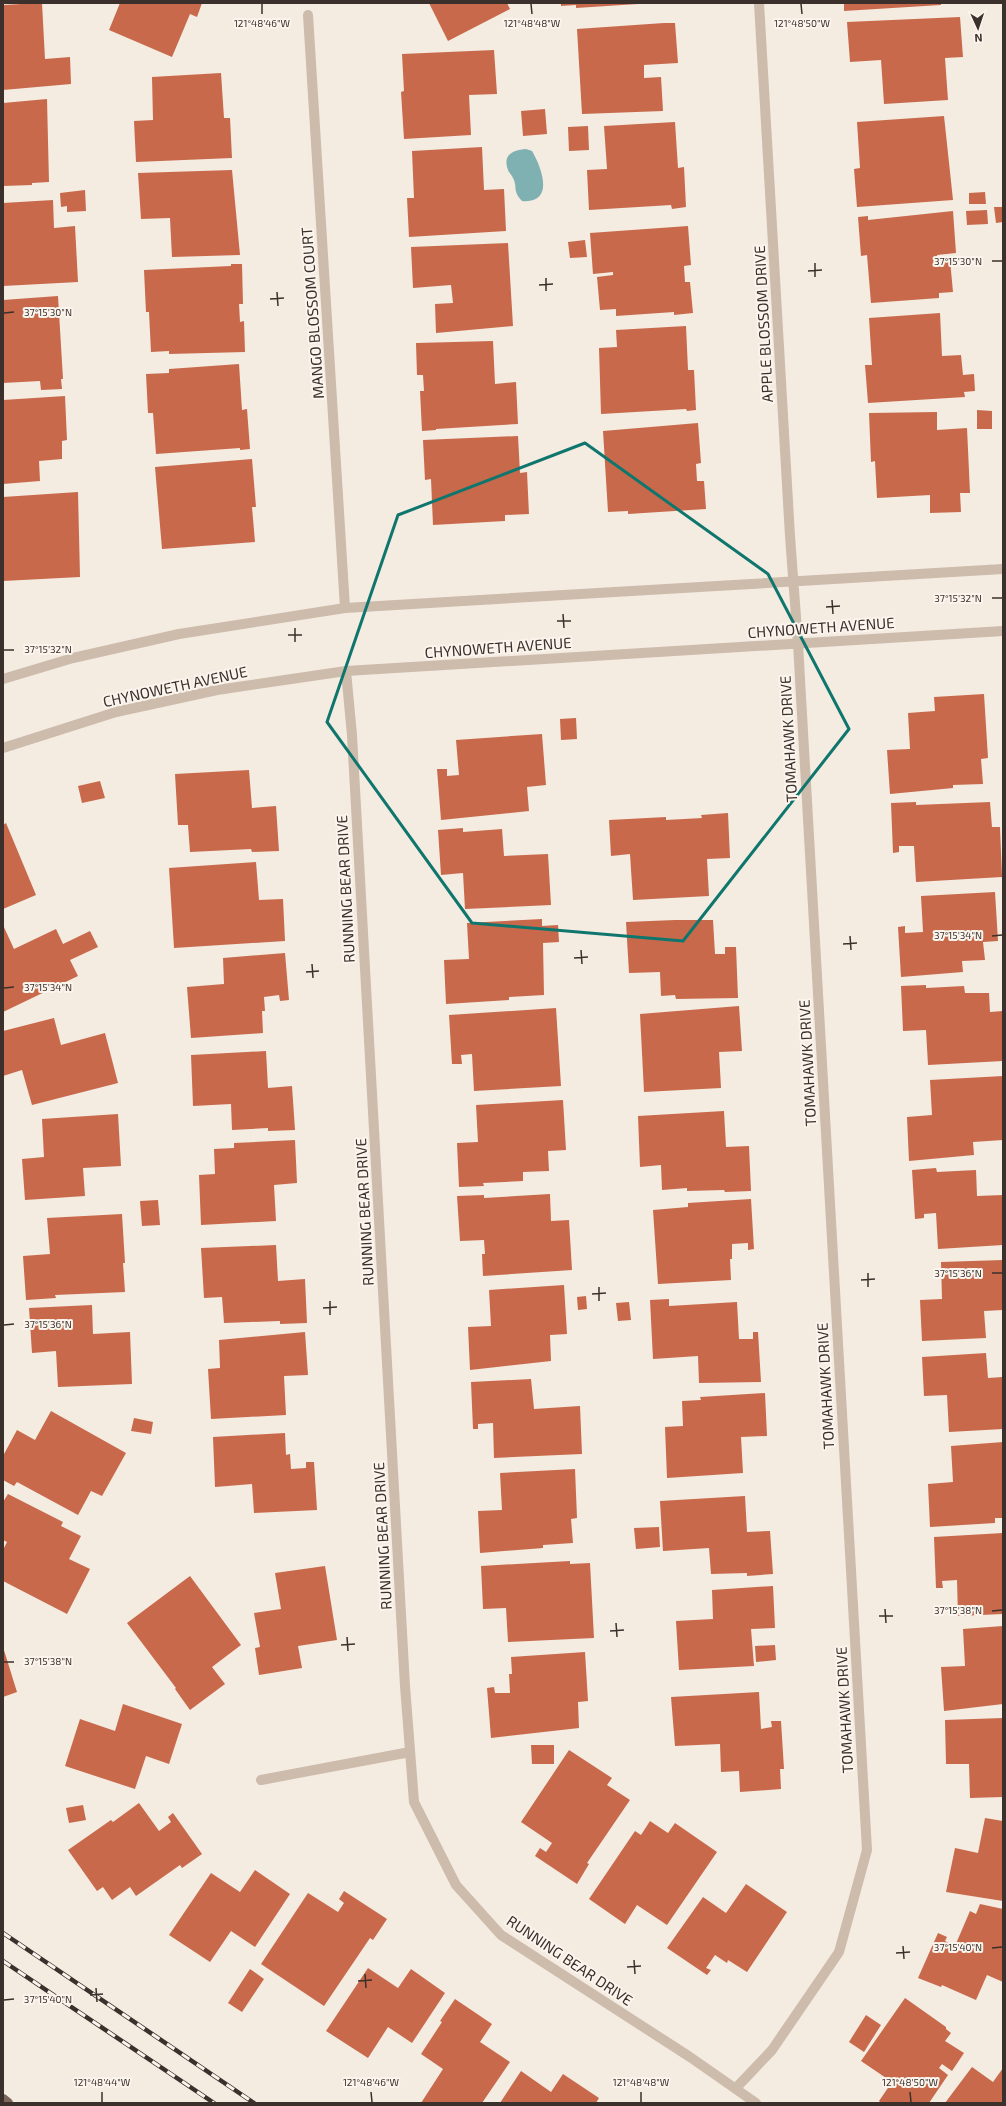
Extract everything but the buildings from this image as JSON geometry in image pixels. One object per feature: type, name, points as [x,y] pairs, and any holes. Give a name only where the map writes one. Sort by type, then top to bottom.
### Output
[{"type":"main road","points":[[3,2099],[8,2103]]},
{"type":"street","name":"APPLE BLOSSOM DRIVE","points":[[759,3],[798,644]]},
{"type":"street","name":"MANGO BLOSSOM COURT","points":[[308,15],[346,608]]},
{"type":"street","points":[[3,680],[73,658],[179,634],[346,608],[1003,569]]},
{"type":"street","name":"CHYNOWETH AVENUE","points":[[3,748],[116,712],[217,690],[346,671],[1003,631]]},
{"type":"street","name":"TOMAHAWK DRIVE","points":[[736,2088],[772,2050],[839,1952],[867,1850],[798,644]]},
{"type":"street","name":"RUNNING BEAR DRIVE","points":[[346,671],[352,743],[414,1802],[456,1885],[501,1935],[736,2088],[756,2103]]},
{"type":"street","points":[[261,1780],[410,1752]]},
{"type":"highlighted area","points":[[585,443],[768,574],[849,729],[683,941],[472,923],[327,722],[398,515]]},
{"type":"water","points":[[526,149],[532,151],[536,158],[542,175],[543,184],[539,197],[532,200],[522,201],[516,192],[513,177],[508,170],[507,160],[513,152]]},
{"type":"railway","points":[[3,1933],[254,2103]]},
{"type":"railway","points":[[3,1961],[214,2103]]}]
